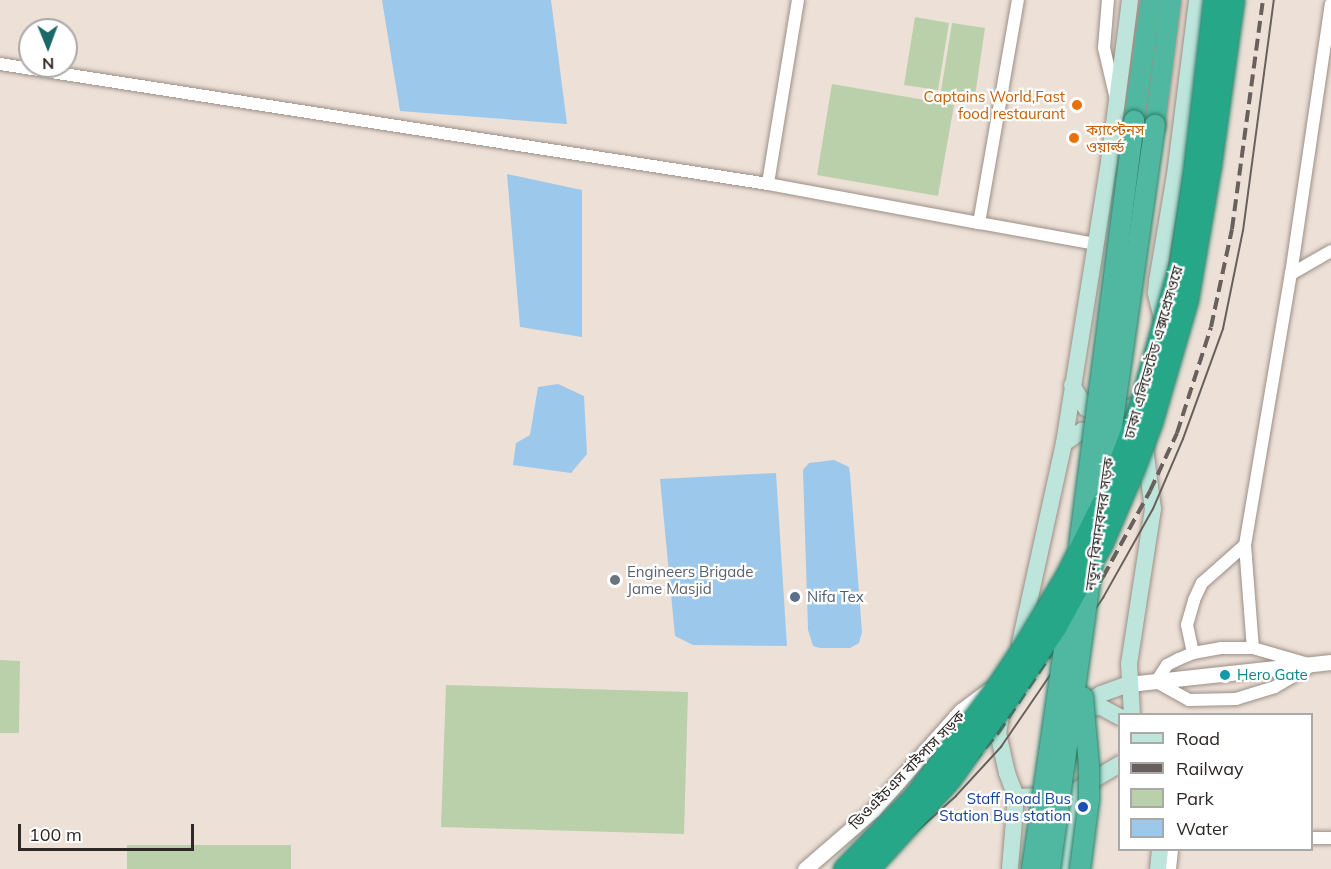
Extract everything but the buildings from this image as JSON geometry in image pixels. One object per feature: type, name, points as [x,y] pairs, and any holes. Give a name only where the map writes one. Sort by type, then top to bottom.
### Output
[{"type":"highway","name":"নতুন বিমানবন্দর সড়ক","points":[[1032,869],[1074,584],[1151,0]]},
{"type":"highway","name":"নতুন বিমানবন্দর সড়ক","points":[[1063,868],[1079,668],[1171,0]]},
{"type":"highway","name":"ঢাকা এলিভেটেড এক্সপ্রেসওয়ে","points":[[844,869],[914,797],[990,696],[1026,643],[1066,576],[1107,493],[1138,413],[1180,264],[1194,170],[1214,0]]},
{"type":"highway","name":"ঢাকা এলিভেটেড এক্সপ্রেসওয়ে","points":[[868,869],[949,780],[1056,626],[1086,572],[1129,479],[1151,423],[1187,300],[1210,166],[1233,0]]},
{"type":"highway","points":[[1063,868],[1087,821],[1089,766],[1079,668]]},
{"type":"main road","points":[[1013,866],[1016,797],[1007,773],[999,733],[1010,673],[1026,621],[1057,463],[1064,443],[1117,104],[1130,0]]},
{"type":"main road","points":[[1132,713],[1129,684],[1131,644],[1148,553],[1153,509],[1145,455],[1144,405],[1163,335],[1162,318],[1156,293],[1175,175],[1197,0]]},
{"type":"main road","points":[[1089,284],[1156,293]]},
{"type":"main road","points":[[1072,385],[1086,408],[1107,411],[1144,405]]},
{"type":"main road","points":[[1064,443],[1082,431],[1100,430],[1130,437],[1139,444],[1145,455]]},
{"type":"main road","points":[[1036,797],[1048,733],[1063,717],[1077,708],[1101,694],[1129,684]]},
{"type":"main road","points":[[1077,708],[1101,707],[1118,716]]},
{"type":"main road","points":[[1016,797],[1073,792],[1118,764]]},
{"type":"main road","points":[[1063,868],[1073,792]]},
{"type":"main road","points":[[1158,869],[1160,851]]},
{"type":"street","points":[[768,184],[798,0]]},
{"type":"street","points":[[979,223],[1018,0]]},
{"type":"street","points":[[1108,0],[1104,48],[1106,68],[1117,104]]},
{"type":"street","points":[[1252,648],[1245,545],[1291,274],[1331,4]]},
{"type":"street","points":[[0,64],[768,184],[1096,244]]},
{"type":"street","points":[[1291,274],[1331,251]]},
{"type":"street","points":[[1194,653],[1187,625],[1194,600],[1202,583],[1245,545]]},
{"type":"street","points":[[1156,682],[1167,665],[1194,653],[1221,648],[1252,648],[1312,665]]},
{"type":"street","points":[[1129,684],[1331,662]]},
{"type":"street","points":[[1156,682],[1189,700],[1236,699],[1275,687],[1312,665]]},
{"type":"street","name":"ডিওএইচএস বাইপাস সড়ক","points":[[805,869],[873,810],[961,711],[1010,673]]},
{"type":"street","points":[[1313,838],[1331,838]]},
{"type":"street","points":[[1170,869],[1172,851]]},
{"type":"green space","points":[[915,17],[949,23],[938,90],[904,85]]},
{"type":"green space","points":[[952,23],[985,28],[975,96],[941,91]]},
{"type":"green space","points":[[832,84],[954,105],[938,196],[817,175]]},
{"type":"green space","points":[[0,660],[20,661],[19,733],[0,733]]},
{"type":"green space","points":[[446,685],[688,692],[684,834],[441,827]]},
{"type":"green space","points":[[127,845],[291,845],[291,869],[127,869]]},
{"type":"water","points":[[382,0],[551,0],[567,124],[400,111]]},
{"type":"water","points":[[507,174],[582,190],[582,337],[520,327]]},
{"type":"water","points":[[558,384],[584,396],[587,454],[571,473],[513,465],[516,443],[530,435],[538,387]]},
{"type":"water","points":[[834,460],[849,467],[850,474],[862,632],[859,643],[850,648],[813,646],[808,630],[803,470],[809,463]]},
{"type":"water","points":[[776,473],[787,646],[693,645],[675,636],[660,479]]},
{"type":"tram line","points":[[875,869],[956,796],[1001,747],[1103,598],[1153,509],[1183,439],[1223,329],[1243,231],[1274,0]]},
{"type":"railway","points":[[862,869],[950,789],[998,733],[1103,577],[1150,491],[1177,433],[1211,327],[1232,229],[1263,0]]},
{"type":"place","name":"Captains World,Fast food restaurant","points":[[1077,105]]},
{"type":"place","name":"ক্যাপ্টেনস ওয়ার্ল্ড","points":[[1074,138]]},
{"type":"place","name":"Engineers Brigade Jame Masjid","points":[[615,580]]},
{"type":"place","name":"Nifa Tex","points":[[795,597]]},
{"type":"place","name":"Hero Gate","points":[[1225,675]]},
{"type":"place","name":"Staff Road Bus Station Bus station","points":[[1083,807]]}]
